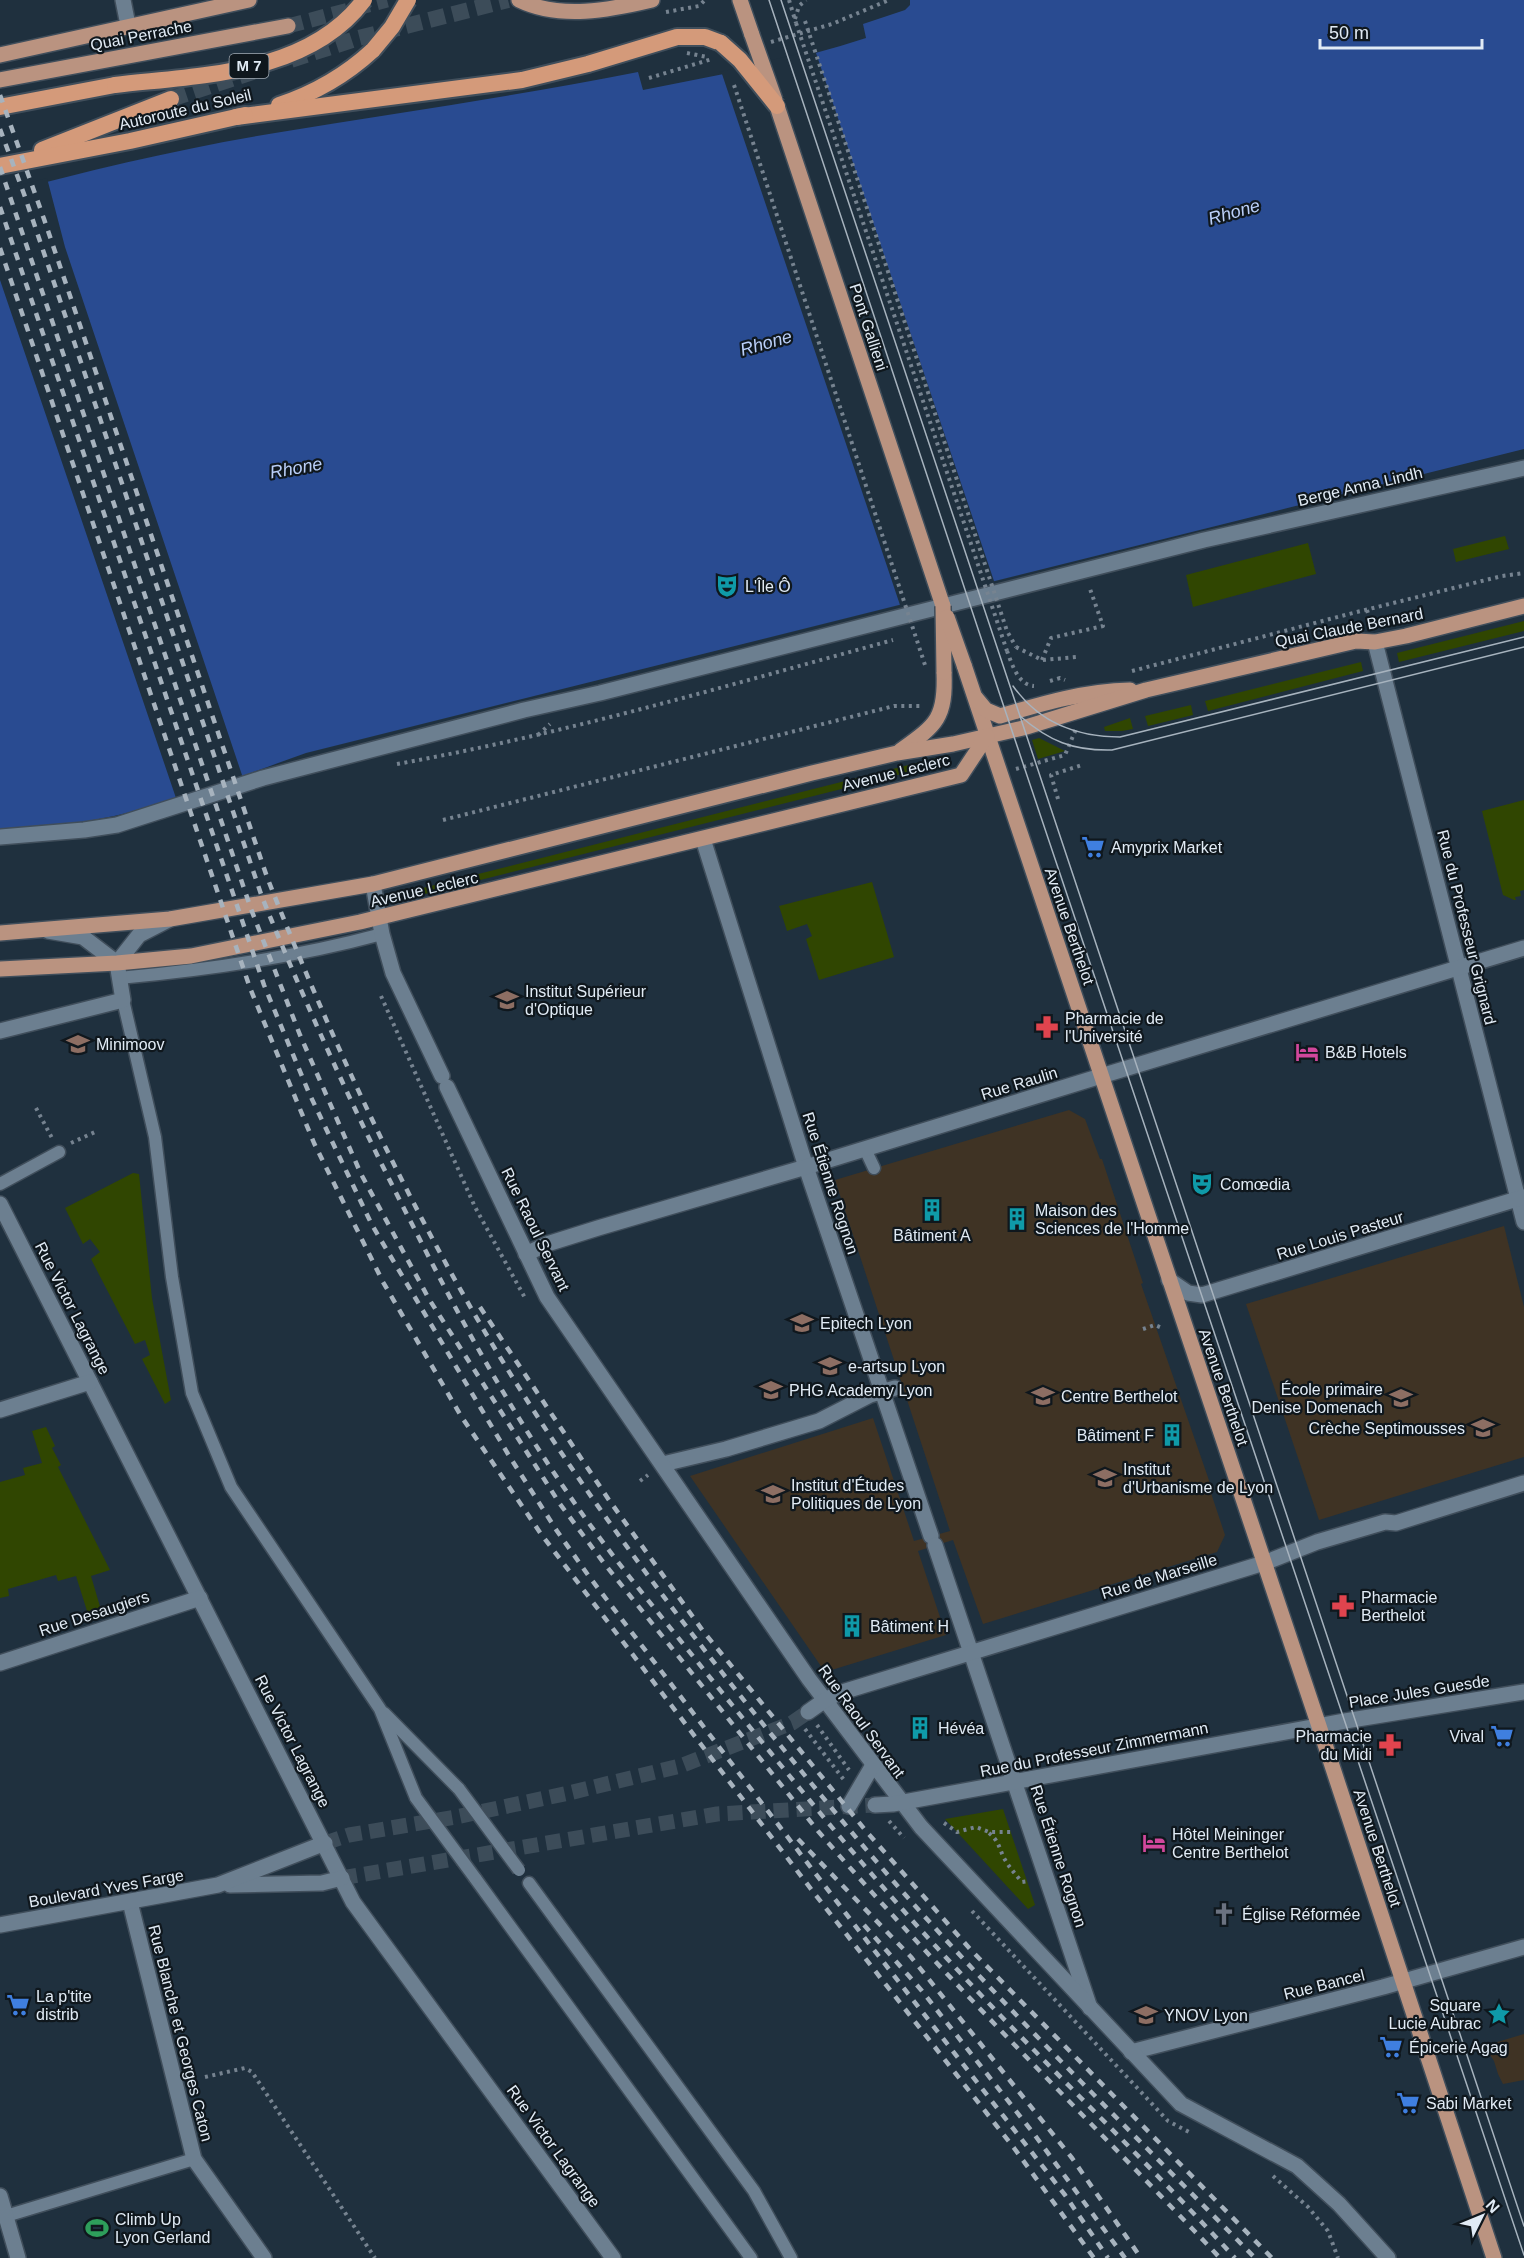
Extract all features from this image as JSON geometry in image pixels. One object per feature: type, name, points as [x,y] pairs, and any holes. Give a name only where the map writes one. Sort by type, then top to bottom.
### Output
[{"type":"highway","name":"Autoroute du Soleil","points":[[0,107],[115,85],[236,69],[280,58],[303,49],[331,33],[364,0]]},
{"type":"highway","name":"Autoroute du Soleil","points":[[4,165],[236,117],[280,105],[318,90],[348,71],[373,50],[392,27],[408,0]]},
{"type":"highway","points":[[236,117],[522,80],[588,64],[677,37],[705,37],[722,43],[740,60],[777,106]]},
{"type":"highway","points":[[4,165],[171,99]]},
{"type":"main road","name":"Quai Perrache","points":[[0,55],[249,0]]},
{"type":"main road","points":[[519,0],[544,8],[569,11],[593,10],[652,0]]},
{"type":"main road","name":"Pont Gallieni","points":[[740,0],[964,665]]},
{"type":"main road","name":"Quai Perrache","points":[[0,80],[288,26]]},
{"type":"main road","points":[[897,753],[930,728],[942,711],[945,690],[944,606]]},
{"type":"main road","name":"Quai Claude Bernard","points":[[987,736],[1023,728],[1146,690],[1356,641],[1375,642],[1524,606]]},
{"type":"main road","name":"Avenue Berthelot","points":[[964,665],[1319,1726],[1494,2258]]},
{"type":"main road","name":"Quai Claude Bernard","points":[[972,693],[986,710],[1000,716],[1072,696],[1101,691],[1146,690]]},
{"type":"main road","name":"Avenue Leclerc","points":[[0,933],[170,919],[373,884],[897,753],[987,736]]},
{"type":"main road","name":"Avenue Leclerc","points":[[0,969],[118,971],[380,918],[961,775],[987,736]]},
{"type":"street","points":[[123,0],[128,25]]},
{"type":"street","name":"Berge Anna Lindh","points":[[0,837],[39,835],[117,825],[263,777],[340,757],[1204,540],[1524,468]]},
{"type":"street","name":"Rue du Professeur Grignard","points":[[1375,642],[1521,1198],[1524,1222]]},
{"type":"street","name":"Rue Étienne Rognon","points":[[703,839],[806,1167],[889,1389],[933,1541],[1016,1782],[1090,2008]]},
{"type":"street","name":"Rue Raoul Servant","points":[[373,884],[382,934],[393,973],[547,1297],[825,1700],[901,1803],[1181,2104],[1297,2166],[1339,2204],[1388,2258]]},
{"type":"street","name":"Avenue Leclerc","points":[[42,930],[83,938],[118,971],[139,935],[170,919]]},
{"type":"street","name":"Rue Raulin","points":[[526,1254],[547,1244],[598,1228],[866,1149],[1524,948]]},
{"type":"street","points":[[0,1031],[123,1000],[118,971]]},
{"type":"street","name":"Rue Louis Pasteur","points":[[1169,1280],[1188,1293],[1202,1295],[1521,1198]]},
{"type":"street","name":"Rue Victor Lagrange","points":[[0,1204],[353,1902],[613,2258]]},
{"type":"street","points":[[0,1410],[90,1382]]},
{"type":"street","points":[[663,1464],[726,1449],[819,1421],[870,1395],[889,1389]]},
{"type":"street","name":"Rue de Marseille","points":[[805,1719],[825,1700],[839,1693],[1263,1563],[1317,1542],[1384,1522],[1396,1523],[1524,1483]]},
{"type":"street","name":"Rue Desaugiers","points":[[0,1663],[200,1598]]},
{"type":"street","name":"Place Jules Guesde","points":[[1319,1726],[1524,1692]]},
{"type":"street","name":"Rue du Professeur Zimmermann","points":[[875,1805],[901,1803],[1319,1726]]},
{"type":"street","points":[[849,1806],[873,1765]]},
{"type":"street","name":"Boulevard Yves Farge","points":[[218,1885],[325,1843]]},
{"type":"street","name":"Boulevard Yves Farge","points":[[0,1925],[218,1885],[321,1883],[342,1878]]},
{"type":"street","name":"Rue Blanche et Georges Caton","points":[[130,1902],[194,2159],[264,2258]]},
{"type":"street","name":"Rue Bancel","points":[[1131,2052],[1403,1982],[1524,1947]]},
{"type":"street","points":[[0,2196],[18,2258]]},
{"type":"lane","points":[[118,971],[197,971],[331,947],[382,934]]},
{"type":"lane","points":[[123,1000],[155,1137],[172,1277],[192,1393],[231,1487],[380,1709],[459,1789],[519,1870]]},
{"type":"lane","points":[[866,1149],[874,1168]]},
{"type":"lane","points":[[0,1184],[59,1152]]},
{"type":"lane","points":[[380,1709],[416,1798],[751,2258]]},
{"type":"lane","points":[[529,1883],[754,2191],[791,2258]]},
{"type":"lane","points":[[6,2216],[194,2159]]},
{"type":"path","points":[[675,10],[699,6],[705,0]]},
{"type":"path","name":"Pont Gallieni","points":[[789,0],[1007,651],[1020,677],[1028,686],[1064,678],[1072,696]]},
{"type":"path","points":[[796,21],[800,6],[806,0]]},
{"type":"path","points":[[805,21],[1007,631],[1016,647],[1042,660],[1077,657]]},
{"type":"path","points":[[687,53],[709,57],[718,64]]},
{"type":"path","points":[[733,80],[925,666]]},
{"type":"path","points":[[1042,660],[1052,638],[1103,626],[1084,570]]},
{"type":"path","points":[[1126,673],[1349,614],[1502,576],[1524,573]]},
{"type":"path","points":[[396,764],[526,738],[757,679],[779,671]]},
{"type":"path","points":[[443,820],[894,706],[921,706]]},
{"type":"path","points":[[999,775],[1065,755],[1079,722],[1077,712]]},
{"type":"path","points":[[1058,799],[1051,775],[1082,765]]},
{"type":"path","points":[[1143,1329],[1155,1325],[1162,1328]]},
{"type":"path","points":[[640,1481],[646,1477]]},
{"type":"path","points":[[805,1719],[847,1783]]},
{"type":"path","points":[[936,1825],[943,1822],[957,1832],[976,1827],[989,1832],[1001,1846],[1002,1855],[1012,1870],[1022,1882],[1031,1880],[1034,1889]]},
{"type":"path","points":[[989,1832],[1015,1832],[1012,1823]]},
{"type":"path","points":[[205,2077],[245,2068],[252,2072],[375,2258]]},
{"type":"shaded area","name":"Centre Berthelot","points":[[1069,1110],[1085,1119],[1100,1159],[1102,1159],[1143,1283],[1141,1284],[1212,1489],[1210,1490],[1225,1535],[1217,1552],[983,1624],[953,1540],[918,1551],[946,1635],[825,1672],[690,1476],[873,1418],[914,1541],[950,1531],[835,1180]]},
{"type":"shaded area","name":"École primaire Denise Domenach","points":[[1504,1226],[1524,1307],[1524,1457],[1319,1520],[1246,1304]]},
{"type":"shaded area","points":[[1524,2034],[1524,2080],[1503,2084],[1494,2061],[1484,2046]]},
{"type":"green space","points":[[1505,536],[1509,549],[1456,562],[1453,549]]},
{"type":"green space","points":[[1308,543],[1316,574],[1193,607],[1186,575]]},
{"type":"green space","points":[[1524,621],[1524,631],[1399,662],[1397,653]]},
{"type":"green space","points":[[1361,662],[1363,671],[1208,711],[1205,701]]},
{"type":"green space","points":[[1191,705],[1193,715],[1148,726],[1145,716]]},
{"type":"green space","points":[[1130,718],[1133,729],[1105,731],[1104,727]]},
{"type":"green space","points":[[1039,738],[1065,751],[1038,759],[1032,740]]},
{"type":"green space","points":[[948,755],[949,762],[413,897],[411,891]]},
{"type":"green space","points":[[1524,800],[1524,890],[1520,891],[1521,896],[1515,897],[1516,900],[1514,900],[1503,895],[1482,811]]},
{"type":"green space","points":[[872,882],[894,957],[819,980],[806,939],[812,936],[807,924],[787,931],[779,906]]},
{"type":"green space","points":[[133,1173],[139,1174],[152,1298],[171,1400],[165,1404],[142,1359],[150,1355],[145,1340],[135,1344],[91,1259],[100,1252],[90,1239],[83,1244],[65,1208]]},
{"type":"green space","points":[[46,1427],[55,1446],[52,1448],[61,1465],[58,1467],[110,1570],[91,1576],[101,1610],[88,1614],[76,1576],[58,1581],[56,1575],[8,1589],[9,1596],[0,1598],[0,1482],[25,1475],[23,1468],[42,1463],[32,1431]]},
{"type":"green space","points":[[1003,1809],[1035,1905],[1028,1909],[945,1819]]},
{"type":"water","name":"Rhone","points":[[910,0],[1524,0],[1524,449],[306,753],[187,796],[138,810],[72,823],[0,829],[0,194],[206,145],[502,97],[638,72],[643,90],[756,67],[839,47],[866,38],[863,24],[905,10],[910,5]]},
{"type":"pier","points":[[815,50],[995,584],[901,608],[722,74],[719,72]]},
{"type":"pier","points":[[47,178],[65,247],[243,778],[177,801],[0,280],[0,190]]},
{"type":"tunnel","points":[[288,26],[387,0]]},
{"type":"tunnel","points":[[291,60],[355,39],[508,0]]},
{"type":"tunnel","points":[[171,99],[253,72]]},
{"type":"tunnel","points":[[325,1843],[349,1835],[456,1817],[569,1793],[680,1766],[792,1723],[808,1712]]},
{"type":"tunnel","points":[[342,1878],[717,1814],[875,1805]]},
{"type":"tram line","points":[[769,0],[1524,2255]]},
{"type":"tram line","points":[[781,0],[1524,2226]]},
{"type":"tram line","points":[[1013,686],[1034,710],[1060,725],[1088,734],[1120,737],[1524,637]]},
{"type":"tram line","points":[[1020,716],[1041,732],[1062,743],[1085,749],[1112,750],[1524,647]]},
{"type":"railway","points":[[0,95],[267,877],[340,1050],[393,1163],[482,1327],[548,1433],[619,1536],[732,1685],[839,1817],[909,1899],[993,1991],[1255,2258]]},
{"type":"railway","points":[[0,129],[262,897],[353,1106],[431,1262],[486,1363],[525,1428],[601,1540],[830,1825],[953,1965],[1235,2258]]},
{"type":"railway","points":[[0,167],[251,909],[300,1035],[361,1174],[429,1299],[560,1504],[603,1562],[818,1831],[916,1941],[1220,2258]]},
{"type":"railway","points":[[0,207],[264,985],[309,1093],[372,1225],[508,1454],[588,1575],[860,1932],[1065,2195],[1108,2258]]},
{"type":"railway","points":[[0,248],[250,988],[314,1143],[383,1282],[461,1416],[541,1534],[814,1893],[1014,2148],[1094,2258]]},
{"type":"railway","points":[[480,1307],[609,1500],[703,1631],[866,1831],[971,1950],[1272,2258]]},
{"type":"railway","points":[[798,1839],[911,1957],[1072,2158],[1141,2258]]},
{"type":"railway","points":[[864,1925],[922,1991],[1034,2134],[1125,2258]]},
{"type":"place","name":"L'Île Ô","points":[[727,586]]},
{"type":"place","name":"Amyprix Market","points":[[1093,847]]},
{"type":"place","name":"Institut Supérieur d'Optique","points":[[507,1000]]},
{"type":"place","name":"Pharmacie de l'Université","points":[[1047,1027]]},
{"type":"place","name":"Minimoov","points":[[78,1044]]},
{"type":"place","name":"B&B Hotels","points":[[1307,1052]]},
{"type":"place","name":"Comœdia","points":[[1202,1184]]},
{"type":"place","name":"Bâtiment A","points":[[932,1210]]},
{"type":"place","name":"Maison des Sciences de l'Homme","points":[[1017,1219]]},
{"type":"place","name":"Epitech Lyon","points":[[802,1323]]},
{"type":"place","name":"e-artsup Lyon","points":[[830,1366]]},
{"type":"place","name":"PHG Academy Lyon","points":[[771,1390]]},
{"type":"place","name":"Centre Berthelot","points":[[1043,1396]]},
{"type":"place","name":"École primaire Denise Domenach","points":[[1401,1398]]},
{"type":"place","name":"Crèche Septimousses","points":[[1483,1428]]},
{"type":"place","name":"Bâtiment F","points":[[1172,1435]]},
{"type":"place","name":"Institut d'Urbanisme de Lyon","points":[[1105,1478]]},
{"type":"place","name":"Institut d'Études Politiques de Lyon","points":[[773,1494]]},
{"type":"place","name":"Pharmacie Berthelot","points":[[1343,1606]]},
{"type":"place","name":"Bâtiment H","points":[[852,1626]]},
{"type":"place","name":"Hévéa","points":[[920,1728]]},
{"type":"place","name":"Vival","points":[[1502,1736]]},
{"type":"place","name":"Pharmacie du Midi","points":[[1390,1745]]},
{"type":"place","name":"Hôtel Meininger Centre Berthelot","points":[[1154,1843]]},
{"type":"place","name":"Église Réformée","points":[[1224,1914]]},
{"type":"place","name":"La p'tite distrib","points":[[18,2005]]},
{"type":"place","name":"Square Lucie Aubrac","points":[[1499,2014]]},
{"type":"place","name":"YNOV Lyon","points":[[1146,2015]]},
{"type":"place","name":"Épicerie Agag","points":[[1391,2047]]},
{"type":"place","name":"Sabi Market","points":[[1408,2103]]},
{"type":"place","name":"Climb Up Lyon Gerland","points":[[97,2228]]}]
